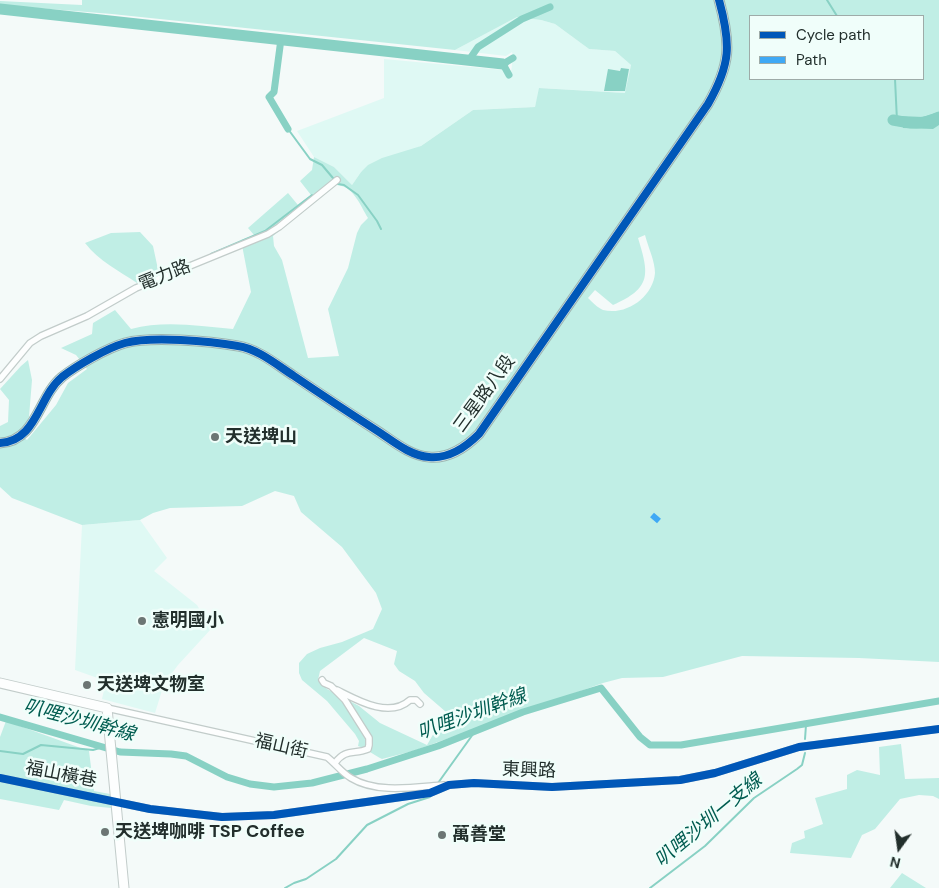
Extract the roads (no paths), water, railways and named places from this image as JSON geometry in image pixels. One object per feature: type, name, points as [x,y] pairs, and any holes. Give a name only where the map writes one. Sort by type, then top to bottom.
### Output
[{"type":"main road","name":"三星路八段","points":[[0,443],[18,438],[26,431],[38,415],[51,389],[62,377],[91,358],[124,343],[153,340],[240,346],[264,357],[415,454],[442,457],[455,453],[469,444],[478,434],[694,125],[720,84],[728,51],[727,34],[719,0]]},
{"type":"street","name":"電力路","points":[[0,379],[30,343],[41,336],[87,316],[136,288],[268,234],[280,227],[337,180]]},
{"type":"street","points":[[322,680],[324,683],[364,703],[384,708],[405,705],[410,700],[416,700],[420,704]]},
{"type":"street","name":"福山街","points":[[0,683],[327,757],[342,772],[361,783],[386,787],[449,785]]},
{"type":"street","points":[[331,686],[345,700],[369,738],[368,749],[349,752],[339,757],[335,763]]},
{"type":"street","points":[[107,708],[124,888]]},
{"type":"street","name":"東興路","points":[[116,801],[150,809],[199,815],[254,816],[430,793],[449,785],[474,783],[552,787],[680,780],[716,773],[799,747],[939,729]]},
{"type":"street","name":"福山橫巷","points":[[0,778],[116,801]]},
{"type":"waterway","points":[[827,0],[836,15]]},
{"type":"waterway","points":[[469,60],[478,47],[522,19],[550,7]]},
{"type":"waterway","points":[[0,9],[503,64]]},
{"type":"waterway","points":[[281,39],[274,92],[269,97],[288,129]]},
{"type":"waterway","points":[[503,64],[513,58]]},
{"type":"waterway","points":[[503,64],[509,75]]},
{"type":"waterway","points":[[895,80],[897,121]]},
{"type":"waterway","points":[[893,120],[916,123],[939,117]]},
{"type":"waterway","points":[[288,129],[310,159],[322,165],[338,184],[344,185],[358,195],[381,229]]},
{"type":"waterway","points":[[211,254],[265,231],[312,195]]},
{"type":"waterway","points":[[149,279],[179,267]]},
{"type":"waterway","name":"叭哩沙圳幹線","points":[[0,717],[120,752],[186,756],[227,777],[250,784],[274,787],[312,783],[367,769],[438,746],[523,712],[601,688],[640,737],[650,745],[681,745],[939,701]]},
{"type":"waterway","name":"叭哩沙圳一支線","points":[[805,739],[806,725]]},
{"type":"waterway","points":[[438,783],[476,730]]},
{"type":"waterway","points":[[0,751],[23,754],[41,745],[93,750],[103,747]]},
{"type":"waterway","name":"叭哩沙圳一支線","points":[[650,888],[705,846],[754,798],[802,765],[805,753]]},
{"type":"waterway","points":[[285,888],[306,879],[336,859],[367,825],[408,804],[430,797],[432,794]]},
{"type":"place","name":"天送埤山","points":[[215,437]]},
{"type":"place","name":"憲明國小","points":[[142,621]]},
{"type":"place","name":"天送埤文物室","points":[[87,685]]},
{"type":"place","name":"天送埤咖啡 TSP Coffee","points":[[105,832]]},
{"type":"place","name":"萬善堂","points":[[442,835]]}]
